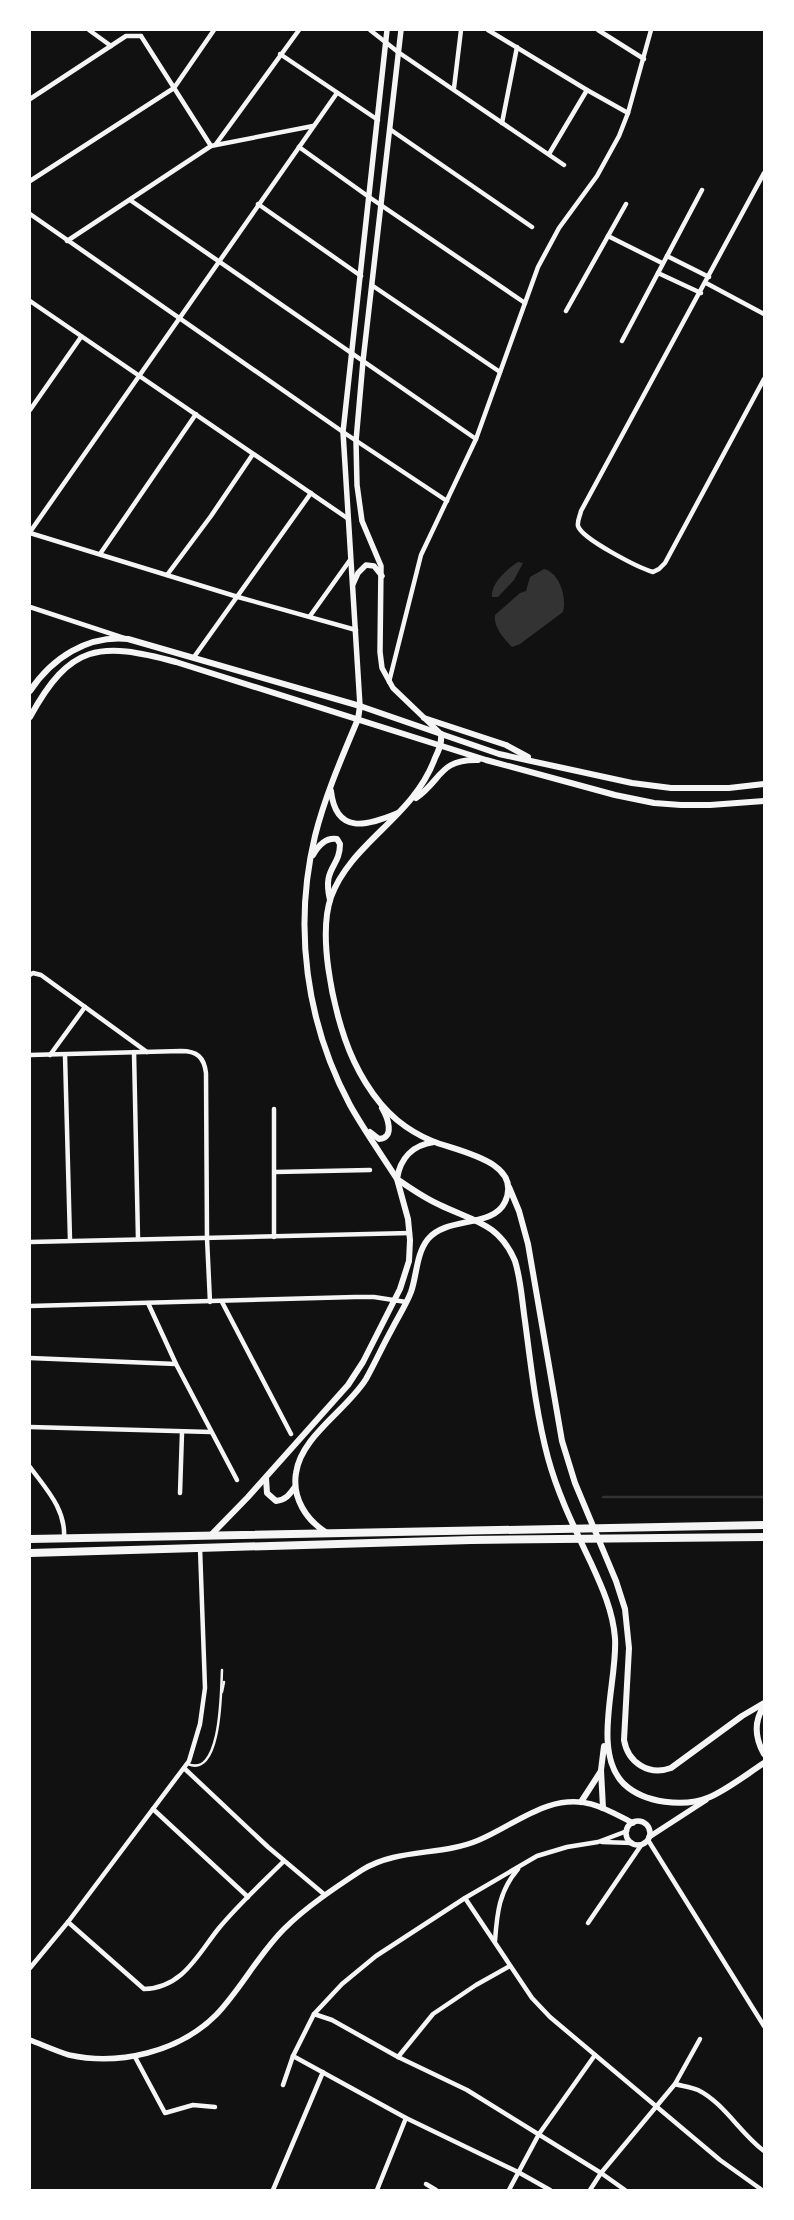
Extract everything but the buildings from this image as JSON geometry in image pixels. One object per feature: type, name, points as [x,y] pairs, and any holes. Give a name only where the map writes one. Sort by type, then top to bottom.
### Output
[{"type":"main road","points":[[30,691],[47,669],[68,653],[98,641],[128,639],[360,706],[499,754],[632,783],[671,788],[729,788],[764,784]]},
{"type":"main road","points":[[30,717],[52,681],[63,670],[81,658],[93,653],[118,650],[143,653],[176,662],[486,760],[574,785],[654,803],[710,805],[764,801]]},
{"type":"main road","points":[[211,1535],[266,1478],[354,1378],[394,1300],[406,1271],[410,1250],[410,1233],[406,1209],[397,1178],[350,1105],[322,1038],[312,1005],[307,975],[305,913],[310,860],[315,835],[330,789],[358,719],[360,706]]},
{"type":"main road","points":[[424,718],[506,745],[533,760]]},
{"type":"main road","points":[[350,1105],[374,1136],[383,1139],[388,1134],[389,1128],[386,1115],[348,1046],[333,996],[326,931],[330,900],[339,880],[351,863],[412,800],[429,775],[440,745],[441,734]]},
{"type":"main road","points":[[412,800],[423,793],[440,773],[451,764],[464,760],[486,760]]},
{"type":"main road","points":[[330,789],[334,808],[342,818],[352,823],[370,823],[402,811]]},
{"type":"main road","points":[[310,860],[324,842],[331,838],[339,842],[339,852],[328,876],[327,888],[330,900]]},
{"type":"main road","points":[[373,1094],[397,1120],[416,1134],[466,1152],[498,1168],[514,1196],[523,1225],[556,1418],[568,1464],[616,1581],[625,1609],[629,1635],[624,1740],[628,1753],[636,1763],[654,1771],[672,1768],[742,1716],[764,1704]]},
{"type":"main road","points":[[397,1178],[400,1165],[408,1154],[420,1146],[434,1142]]},
{"type":"main road","points":[[397,1178],[438,1204],[488,1225],[499,1235],[515,1261],[538,1417],[549,1460],[564,1504],[609,1605],[614,1628],[615,1650],[607,1751],[615,1773],[625,1785],[638,1794],[667,1802],[688,1802],[710,1797],[764,1763]]},
{"type":"main road","points":[[327,1533],[313,1523],[303,1510],[295,1487],[298,1463],[305,1448],[360,1388],[406,1302],[412,1287],[420,1254],[428,1239],[443,1228],[492,1215],[502,1208],[508,1191],[505,1179]]},
{"type":"main road","points":[[266,1478],[267,1493],[276,1501],[288,1496],[295,1487]]},
{"type":"main road","points":[[30,1539],[764,1525]]},
{"type":"main road","points":[[30,1553],[78,1550],[471,1540],[764,1537]]},
{"type":"main road","points":[[78,1539],[78,1550]]},
{"type":"main road","points":[[602,1808],[601,1770],[611,1698]]},
{"type":"main road","points":[[764,1704],[757,1723],[757,1736],[764,1754]]},
{"type":"main road","points":[[757,1736],[764,1740]]},
{"type":"main road","points":[[581,1802],[601,1770]]},
{"type":"street","points":[[89,30],[111,46]]},
{"type":"street","points":[[122,30],[126,36]]},
{"type":"street","points":[[140,36],[144,30]]},
{"type":"street","points":[[30,181],[174,88],[214,30]]},
{"type":"street","points":[[216,144],[299,30]]},
{"type":"street","points":[[370,30],[398,52],[454,88],[564,165]]},
{"type":"street","points":[[360,706],[343,432],[387,30]]},
{"type":"street","points":[[401,30],[363,361],[356,441],[359,510],[362,521],[380,558],[382,576],[380,652],[382,668],[389,683],[441,734]]},
{"type":"street","points":[[454,88],[461,30]]},
{"type":"street","points":[[488,30],[628,113]]},
{"type":"street","points":[[598,30],[644,59]]},
{"type":"street","points":[[389,683],[416,569],[429,536],[476,439],[538,267],[548,246],[609,156],[628,113],[651,30]]},
{"type":"street","points":[[30,99],[126,36],[140,36]]},
{"type":"street","points":[[140,36],[210,146]]},
{"type":"street","points":[[502,123],[517,47]]},
{"type":"street","points":[[280,54],[378,120]]},
{"type":"street","points":[[549,154],[587,90]]},
{"type":"street","points":[[337,93],[30,533],[238,597],[356,630]]},
{"type":"street","points":[[68,241],[210,146],[313,126]]},
{"type":"street","points":[[391,130],[532,227]]},
{"type":"street","points":[[299,147],[525,304]]},
{"type":"street","points":[[764,173],[701,293],[581,511],[578,527],[591,540],[649,571],[656,571],[665,562],[764,379]]},
{"type":"street","points":[[622,341],[702,190]]},
{"type":"street","points":[[130,200],[476,439]]},
{"type":"street","points":[[258,204],[361,276]]},
{"type":"street","points":[[566,311],[626,204]]},
{"type":"street","points":[[30,214],[356,441],[446,501]]},
{"type":"street","points":[[608,236],[662,263]]},
{"type":"street","points":[[667,256],[708,277]]},
{"type":"street","points":[[658,273],[701,293]]},
{"type":"street","points":[[706,283],[764,314]]},
{"type":"street","points":[[372,286],[500,372]]},
{"type":"street","points":[[30,301],[347,518]]},
{"type":"street","points":[[30,410],[81,337]]},
{"type":"street","points":[[100,554],[196,414]]},
{"type":"street","points":[[167,575],[212,516],[253,454]]},
{"type":"street","points":[[194,657],[311,493]]},
{"type":"street","points":[[310,616],[350,560]]},
{"type":"street","points":[[353,585],[358,573],[366,565],[374,566],[382,576]]},
{"type":"street","points":[[30,607],[128,639]]},
{"type":"street","points":[[30,975],[33,973],[41,975],[147,1052]]},
{"type":"street","points":[[50,1055],[85,1007]]},
{"type":"street","points":[[134,1052],[138,1239]]},
{"type":"street","points":[[30,1056],[196,1052],[204,1062],[206,1073],[207,1238],[210,1302]]},
{"type":"street","points":[[65,1055],[70,1240]]},
{"type":"street","points":[[274,1109],[274,1236]]},
{"type":"street","points":[[275,1172],[370,1170]]},
{"type":"street","points":[[30,1242],[410,1233]]},
{"type":"street","points":[[30,1306],[355,1297],[406,1302]]},
{"type":"street","points":[[222,1302],[291,1434]]},
{"type":"street","points":[[148,1303],[176,1364],[237,1480]]},
{"type":"street","points":[[30,1358],[176,1364]]},
{"type":"street","points":[[30,1427],[182,1433],[212,1432]]},
{"type":"street","points":[[180,1493],[182,1433]]},
{"type":"street","points":[[30,1467],[59,1508],[64,1526],[64,1539]]},
{"type":"street","points":[[30,1968],[68,1922],[186,1766],[200,1724],[205,1688],[200,1548]]},
{"type":"street","points":[[186,1766],[284,1861],[325,1896]]},
{"type":"street","points":[[588,1922],[642,1844],[710,1797]]},
{"type":"street","points":[[30,2040],[68,2054],[106,2060],[135,2057],[170,2045],[197,2030],[216,2015],[285,1928],[325,1896],[364,1869],[413,1853],[461,1846],[478,1840],[552,1804],[581,1802],[602,1808],[632,1823]]},
{"type":"street","points":[[153,1809],[248,1897]]},
{"type":"street","points":[[283,2085],[293,2056],[314,2014],[342,1984],[376,1956],[465,1898],[537,1856],[558,1849],[598,1842],[626,1831],[632,1823],[640,1821],[646,1824],[650,1830],[649,1838],[764,2026]]},
{"type":"street","points":[[626,1831],[627,1838],[632,1843]]},
{"type":"street","points":[[598,1842],[642,1844]]},
{"type":"street","points":[[68,1922],[144,1989],[157,1989],[176,1979],[192,1965],[218,1929],[284,1861]]},
{"type":"street","points":[[495,1942],[497,1912],[501,1894],[508,1881],[521,1865]]},
{"type":"street","points":[[465,1898],[532,1998],[550,2017],[727,2166],[762,2190]]},
{"type":"street","points":[[398,2057],[433,2014],[476,1985],[510,1966]]},
{"type":"street","points":[[314,2014],[332,2020],[398,2057],[460,2086],[602,2173],[625,2190]]},
{"type":"street","points":[[590,2190],[675,2084],[700,2039]]},
{"type":"street","points":[[509,2190],[539,2134],[595,2055]]},
{"type":"street","points":[[293,2056],[406,2118],[518,2172],[550,2190]]},
{"type":"street","points":[[135,2057],[165,2113],[193,2105],[216,2107]]},
{"type":"street","points":[[273,2190],[323,2072]]},
{"type":"street","points":[[675,2084],[696,2090],[716,2102],[741,2131],[764,2151]]},
{"type":"street","points":[[377,2190],[406,2118]]},
{"type":"street","points":[[426,2184],[436,2190]]},
{"type":"lane","points":[[220,1701],[222,1670]]},
{"type":"lane","points":[[186,1766],[195,1766],[202,1763],[207,1758],[214,1744],[224,1682]]},
{"type":"shaded area","points":[[518,562],[523,563],[514,580],[498,597],[492,597],[492,592],[497,582],[509,568]]},
{"type":"shaded area","points":[[544,569],[554,575],[561,587],[564,600],[563,612],[520,644],[512,647],[497,628],[495,615],[520,593],[526,591],[530,577]]},
{"type":"waterway","points":[[603,1497],[764,1497]]}]
